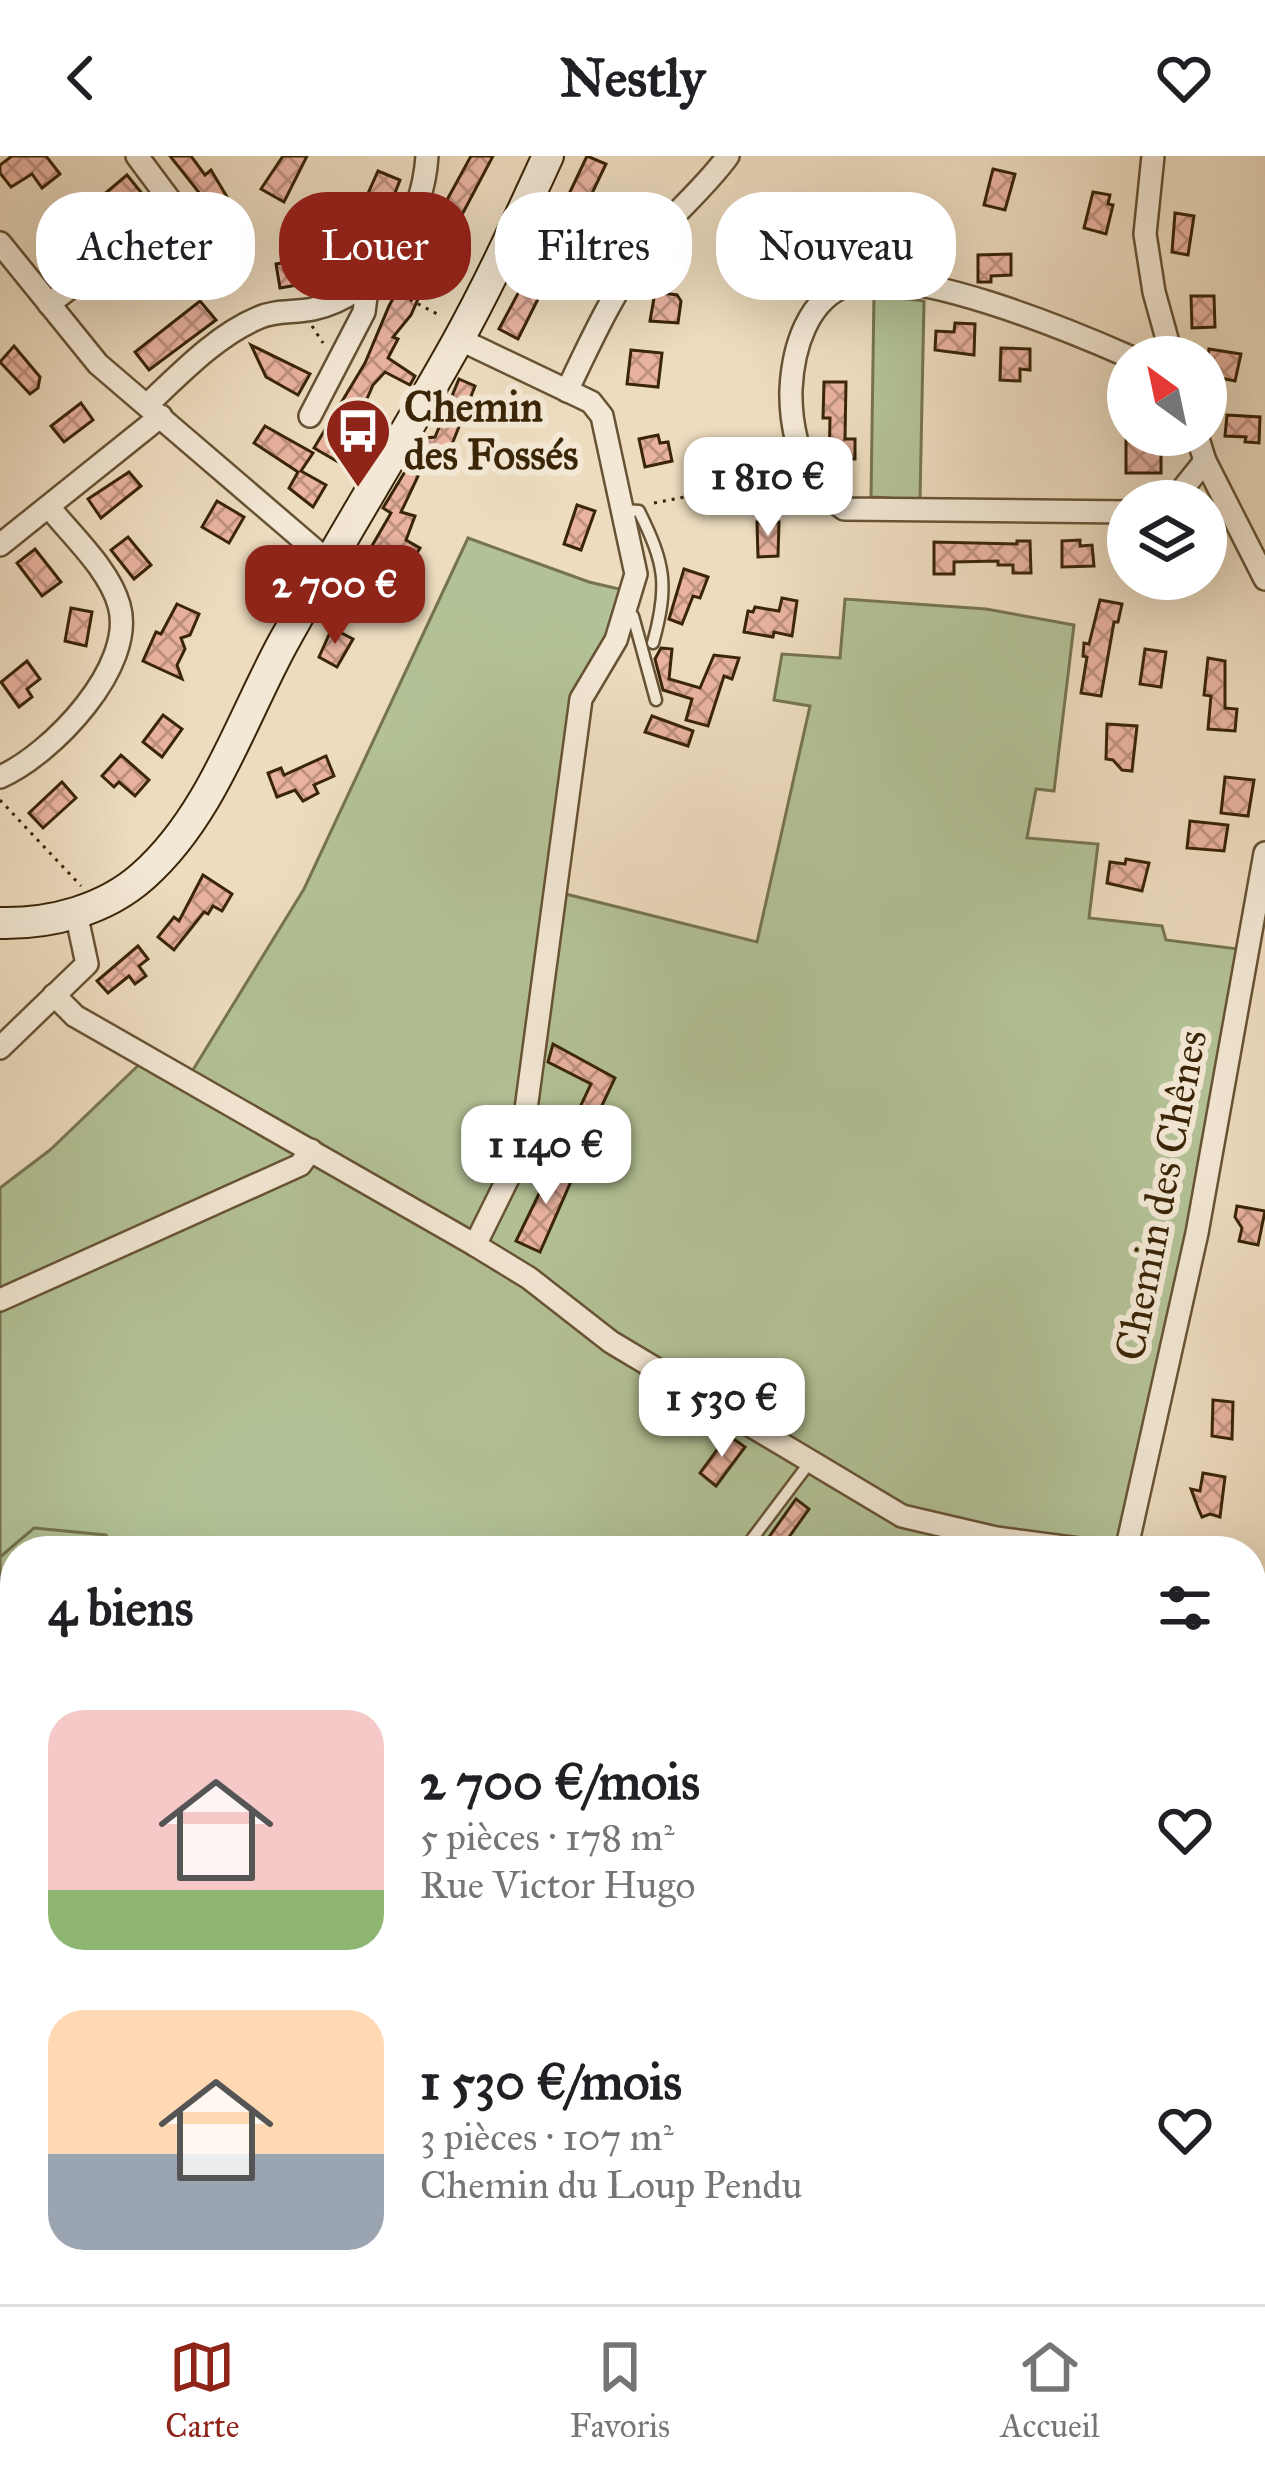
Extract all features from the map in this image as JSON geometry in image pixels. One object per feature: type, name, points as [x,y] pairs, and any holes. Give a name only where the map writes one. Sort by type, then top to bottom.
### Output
[{"type":"main road","points":[[0,923],[37,922],[87,909],[143,876],[182,832],[328,562],[461,334],[548,156]]},
{"type":"street","points":[[50,304],[170,211],[172,203],[137,156]]},
{"type":"street","points":[[422,192],[427,156]]},
{"type":"street","points":[[567,391],[623,284],[656,235],[728,156]]},
{"type":"street","points":[[1153,156],[1145,234],[1166,336]]},
{"type":"street","points":[[0,243],[98,364],[328,562]]},
{"type":"street","points":[[1107,347],[1060,326],[944,291],[879,280],[850,284],[830,293],[814,308],[796,356],[791,390],[801,455],[814,483],[844,509],[1107,512]]},
{"type":"street","points":[[0,545],[49,507],[240,326],[262,316],[339,300]]},
{"type":"street","points":[[310,416],[366,300]]},
{"type":"street","points":[[461,334],[591,402],[602,416],[636,574],[616,640],[581,699],[520,1154],[476,1245]]},
{"type":"street","points":[[1203,456],[1265,579]]},
{"type":"street","points":[[1193,480],[1205,461]]},
{"type":"street","points":[[0,777],[21,768],[89,704],[116,651],[123,625],[108,581],[49,507]]},
{"type":"street","points":[[1233,518],[1252,533],[1265,532]]},
{"type":"street","name":"Chemin des Chênes","points":[[1129,1536],[1197,1232],[1265,853]]},
{"type":"street","points":[[0,1048],[87,964],[87,909]]},
{"type":"street","points":[[54,995],[76,1016],[476,1245],[529,1278],[610,1342],[902,1516],[987,1536]]},
{"type":"street","points":[[0,1300],[301,1165],[311,1150]]},
{"type":"lane","points":[[623,509],[639,511],[664,573],[662,613],[653,643]]},
{"type":"lane","points":[[626,610],[633,616],[656,700]]},
{"type":"lane","points":[[754,1536],[811,1462]]},
{"type":"path","points":[[402,300],[461,334]]},
{"type":"path","points":[[300,310],[335,367]]},
{"type":"path","points":[[623,509],[736,487],[814,483]]},
{"type":"path","points":[[0,800],[87,909]]},
{"type":"green space","points":[[874,300],[924,301],[920,500],[871,497]]},
{"type":"green space","points":[[468,538],[589,582],[632,592],[581,699],[554,891],[757,942],[810,706],[774,700],[782,654],[840,658],[845,599],[986,609],[1074,625],[1054,791],[1036,789],[1027,838],[1098,844],[1089,918],[1162,926],[1166,940],[1246,950],[1129,1536],[0,1536],[0,1188],[50,1150],[148,1056],[188,1078],[304,889]]},
{"type":"green space","points":[[34,1528],[107,1536],[25,1536]]},
{"type":"building","points":[[12,156],[46,156],[60,174],[42,188],[32,174],[11,187],[0,165]]},
{"type":"building","points":[[170,156],[191,156],[205,175],[211,170],[224,192],[199,192]]},
{"type":"building","points":[[283,156],[307,156],[289,192],[279,192],[279,199],[261,189]]},
{"type":"building","points":[[471,156],[493,156],[471,198],[471,192],[451,192]]},
{"type":"building","points":[[587,156],[606,164],[593,192],[570,192]]},
{"type":"building","points":[[993,169],[1015,174],[1005,210],[984,205]]},
{"type":"building","points":[[378,171],[400,180],[395,192],[369,192]]},
{"type":"building","points":[[127,175],[141,192],[107,192]]},
{"type":"building","points":[[1093,192],[1110,195],[1108,204],[1113,205],[1106,234],[1084,228]]},
{"type":"building","points":[[1175,213],[1194,216],[1188,255],[1172,252]]},
{"type":"building","points":[[1011,254],[1011,275],[978,282],[978,255]]},
{"type":"building","points":[[1191,296],[1214,296],[1215,327],[1192,328]]},
{"type":"building","points":[[392,300],[418,300],[393,337],[398,339],[388,358],[415,376],[410,385],[385,372],[373,385],[359,417],[338,446],[347,451],[340,463],[314,448],[365,363]]},
{"type":"building","points":[[514,300],[538,300],[518,339],[499,329]]},
{"type":"building","points":[[654,300],[680,300],[678,323],[650,321]]},
{"type":"building","points":[[200,301],[216,320],[149,370],[135,352]]},
{"type":"building","points":[[955,323],[975,324],[974,355],[935,350],[936,331],[954,332]]},
{"type":"building","points":[[251,345],[310,374],[298,395],[266,377]]},
{"type":"building","points":[[14,346],[40,377],[38,388],[30,394],[0,362]]},
{"type":"building","points":[[1001,348],[1030,349],[1030,370],[1020,369],[1020,381],[1000,380]]},
{"type":"building","points":[[631,350],[662,353],[658,387],[627,384]]},
{"type":"building","points":[[1227,352],[1241,354],[1235,381],[1227,379]]},
{"type":"building","points":[[459,379],[475,386],[443,467],[418,456],[426,438],[435,437]]},
{"type":"building","points":[[824,382],[846,382],[845,439],[855,439],[855,459],[843,459],[843,467],[829,466],[830,418],[823,418]]},
{"type":"building","points":[[81,403],[93,420],[64,442],[51,426]]},
{"type":"building","points":[[1227,415],[1260,417],[1259,443],[1245,442],[1246,437],[1227,436]]},
{"type":"building","points":[[265,426],[313,453],[301,471],[326,485],[313,507],[289,488],[298,472],[254,443]]},
{"type":"building","points":[[658,435],[660,443],[668,442],[672,461],[645,467],[639,439]]},
{"type":"building","points":[[1126,456],[1161,456],[1161,473],[1126,473]]},
{"type":"building","points":[[409,465],[420,472],[401,512],[415,516],[406,540],[420,548],[409,566],[395,559],[378,582],[388,588],[370,610],[343,596],[391,513],[383,508]]},
{"type":"building","points":[[129,472],[141,486],[101,518],[88,499]]},
{"type":"building","points":[[217,501],[244,517],[229,543],[202,527]]},
{"type":"building","points":[[577,505],[595,511],[581,550],[564,544]]},
{"type":"building","points":[[757,522],[779,522],[778,556],[758,557]]},
{"type":"building","points":[[128,537],[151,565],[134,579],[111,550]]},
{"type":"building","points":[[1080,540],[1080,546],[1092,545],[1094,566],[1062,567],[1062,541]]},
{"type":"building","points":[[1030,541],[1031,573],[1013,573],[1013,565],[998,565],[998,561],[954,562],[954,574],[934,574],[934,542]]},
{"type":"building","points":[[35,549],[61,582],[42,596],[17,563]]},
{"type":"building","points":[[684,569],[708,577],[700,598],[693,596],[682,624],[669,619]]},
{"type":"building","points":[[782,598],[797,601],[792,636],[744,632],[748,611],[755,607],[779,611]]},
{"type":"building","points":[[1100,600],[1122,604],[1118,622],[1114,622],[1101,696],[1081,693],[1087,657],[1083,656],[1084,643],[1089,644]]},
{"type":"building","points":[[177,604],[199,614],[190,635],[181,638],[185,649],[177,665],[182,679],[143,661],[156,632],[161,634]]},
{"type":"building","points":[[71,608],[92,612],[86,646],[65,641]]},
{"type":"building","points":[[332,628],[353,639],[337,667],[319,657]]},
{"type":"building","points":[[661,648],[672,649],[669,679],[700,688],[714,655],[739,658],[732,679],[724,676],[708,726],[686,720],[692,699],[663,690],[655,659]]},
{"type":"building","points":[[1145,649],[1166,652],[1161,687],[1140,684]]},
{"type":"building","points":[[1208,658],[1225,661],[1225,708],[1237,709],[1235,731],[1208,729],[1211,696],[1204,695]]},
{"type":"building","points":[[27,661],[40,679],[27,689],[32,697],[19,707],[1,682]]},
{"type":"building","points":[[163,715],[182,729],[162,757],[143,742]]},
{"type":"building","points":[[652,716],[693,731],[688,746],[645,732]]},
{"type":"building","points":[[1107,724],[1137,726],[1132,771],[1106,759]]},
{"type":"building","points":[[121,755],[149,780],[135,796],[119,782],[114,787],[102,776]]},
{"type":"building","points":[[326,756],[334,776],[314,785],[318,793],[303,801],[295,790],[277,797],[268,773],[281,768],[284,775]]},
{"type":"building","points":[[1225,777],[1254,780],[1248,816],[1221,813]]},
{"type":"building","points":[[62,782],[76,798],[43,828],[29,813]]},
{"type":"building","points":[[1190,821],[1228,825],[1224,851],[1187,848]]},
{"type":"building","points":[[1126,859],[1149,863],[1142,891],[1107,883],[1110,862],[1125,864]]},
{"type":"building","points":[[203,875],[232,894],[222,911],[213,906],[208,914],[204,912],[174,950],[158,937],[174,917],[179,921]]},
{"type":"building","points":[[138,946],[148,959],[139,966],[146,976],[135,984],[129,976],[108,993],[97,981]]},
{"type":"building","points":[[553,1044],[615,1078],[588,1135],[571,1126],[591,1084],[548,1062]]},
{"type":"building","points":[[555,1161],[576,1170],[540,1252],[516,1241]]},
{"type":"building","points":[[1237,1206],[1265,1211],[1258,1245],[1239,1241],[1242,1228],[1235,1217]]},
{"type":"building","points":[[1213,1400],[1233,1402],[1232,1439],[1212,1436]]},
{"type":"building","points":[[728,1435],[745,1447],[716,1486],[700,1473]]},
{"type":"building","points":[[1203,1473],[1225,1477],[1220,1517],[1202,1517],[1198,1508],[1191,1489],[1200,1491]]},
{"type":"building","points":[[796,1499],[809,1509],[790,1536],[770,1536]]},
{"type":"place","name":"Chemin des Fossés","points":[[358,490]]}]
